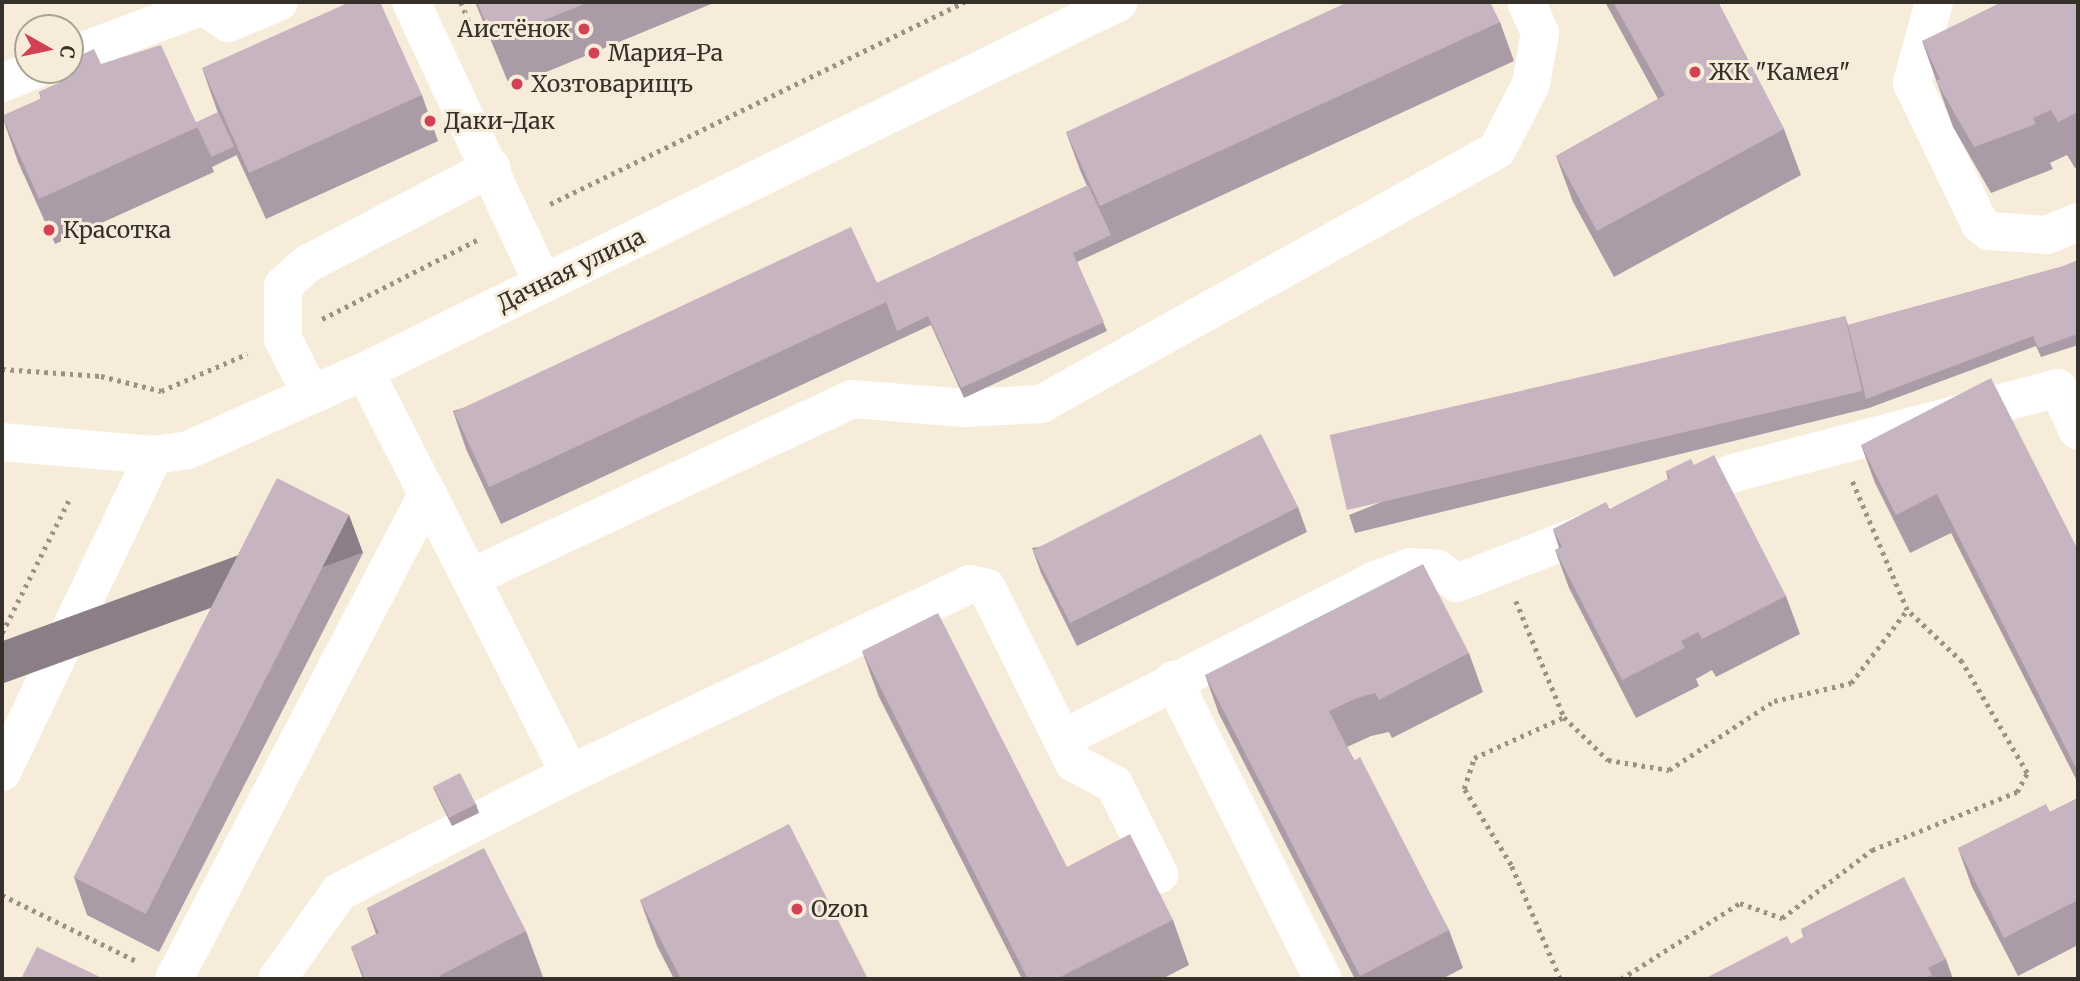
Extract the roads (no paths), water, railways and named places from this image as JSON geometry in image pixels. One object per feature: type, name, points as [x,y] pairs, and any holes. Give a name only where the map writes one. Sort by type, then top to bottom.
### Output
[{"type":"street","points":[[84,52],[203,6],[228,23],[279,2]]},
{"type":"street","points":[[411,2],[543,284]]},
{"type":"street","name":"Дачная улица","points":[[2,442],[154,455],[188,450],[365,371],[1119,2]]},
{"type":"street","points":[[470,578],[852,399],[965,408],[1041,404],[1497,150],[1531,85],[1539,33],[1526,2]]},
{"type":"street","points":[[1934,2],[1920,44],[1912,83],[1984,228],[2053,234],[2078,222]]},
{"type":"street","points":[[1920,44],[1969,20]]},
{"type":"street","points":[[311,394],[284,339],[284,286],[307,264],[491,168]]},
{"type":"street","points":[[365,371],[570,774]]},
{"type":"street","points":[[1062,739],[1173,680],[1410,567],[1437,569],[1457,583],[1503,568],[1734,473],[2058,388],[2078,431]]},
{"type":"street","points":[[2,772],[154,455]]},
{"type":"street","points":[[161,973],[428,493]]},
{"type":"street","points":[[277,979],[339,892],[570,774],[970,584],[987,588],[1077,768],[1114,784],[1160,874]]},
{"type":"street","points":[[1173,680],[1323,979]]},
{"type":"place","name":"Аистёнок","points":[[584,29]]},
{"type":"place","name":"Мария-Ра","points":[[594,53]]},
{"type":"place","name":"ЖК \"Камея\"","points":[[1695,72]]},
{"type":"place","name":"Хозтоварищъ","points":[[517,84]]},
{"type":"place","name":"Даки-Дак","points":[[430,121]]},
{"type":"place","name":"Красотка","points":[[49,230]]},
{"type":"place","name":"Ozon","points":[[797,909]]}]
